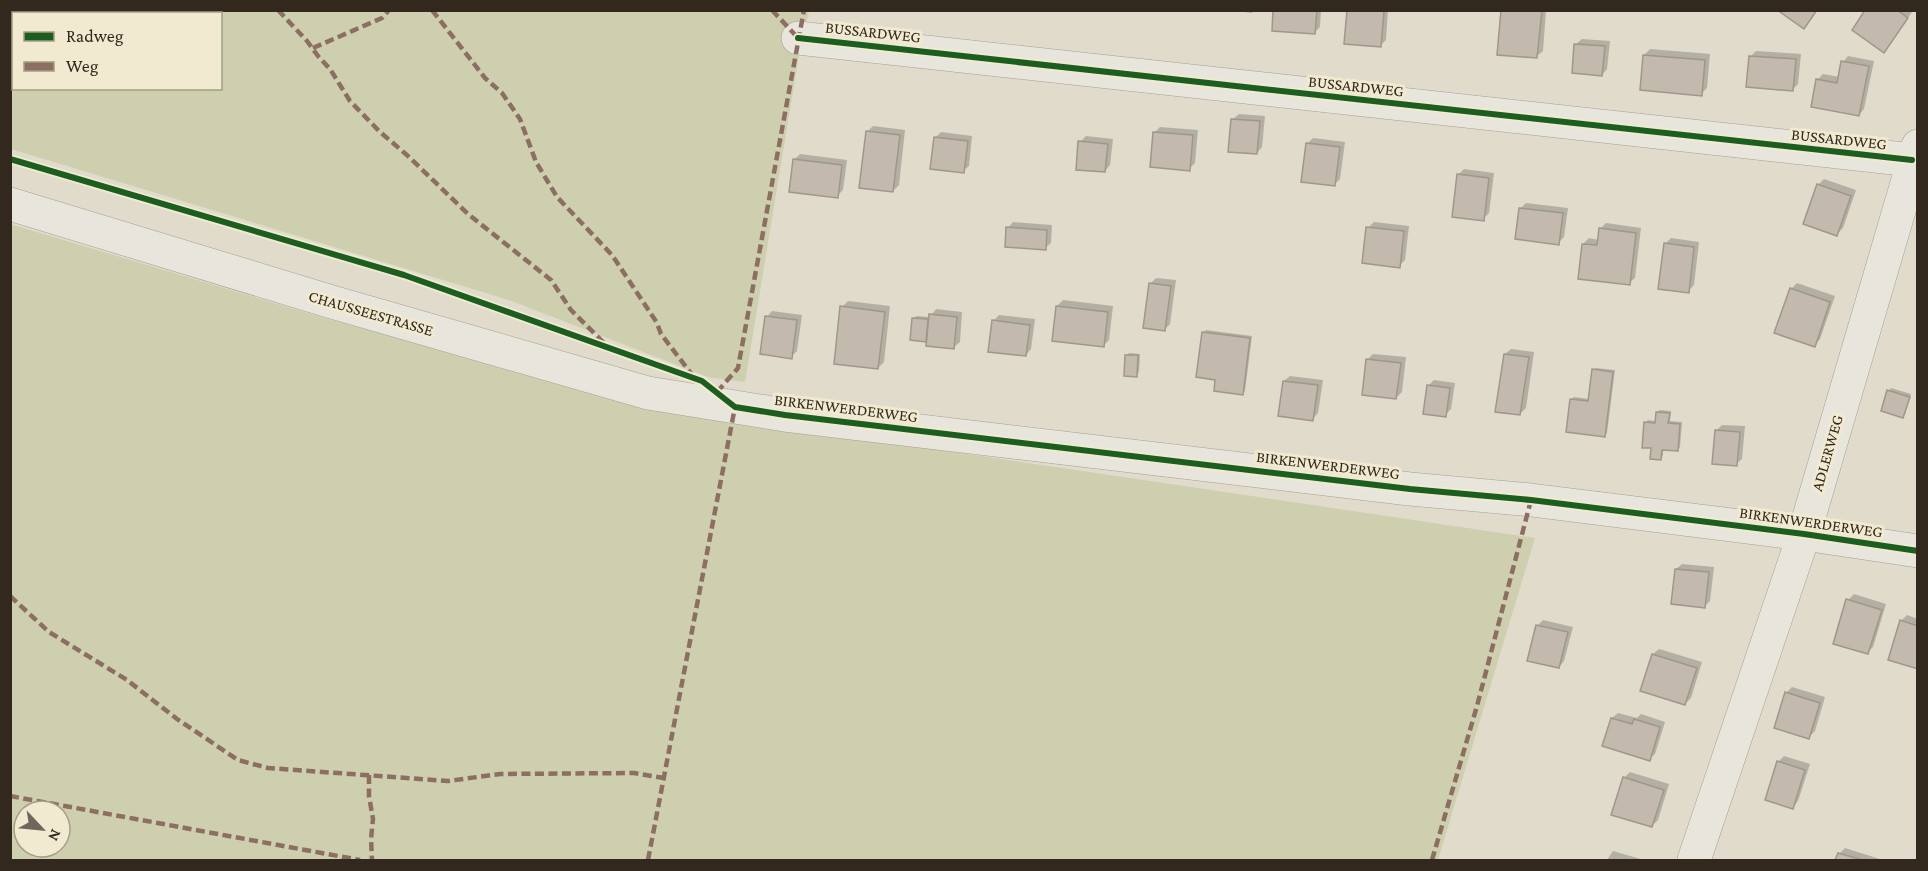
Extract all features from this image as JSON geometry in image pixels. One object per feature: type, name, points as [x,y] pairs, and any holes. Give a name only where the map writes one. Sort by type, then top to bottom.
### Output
[{"type":"street","name":"BUSSARDWEG","points":[[798,38],[1915,153]]},
{"type":"street","name":"ADLERWEG","points":[[1694,861],[1804,534],[1915,153]]},
{"type":"street","name":"CHAUSSEESTRASSE","points":[[10,204],[332,302],[636,390],[735,407]]},
{"type":"street","name":"BIRKENWERDERWEG","points":[[735,407],[785,415],[1398,487],[1531,500],[1804,534],[1917,551]]},
{"type":"green space","points":[[10,11],[809,11],[799,55],[745,382],[708,377],[509,300],[11,149]]},
{"type":"green space","points":[[10,224],[328,319],[650,407],[1535,538],[1438,860],[11,860]]},
{"type":"building","points":[[1273,10],[1317,10],[1315,34],[1272,31]]},
{"type":"building","points":[[1347,10],[1384,11],[1381,47],[1344,44]]},
{"type":"building","points":[[1501,10],[1542,10],[1537,58],[1497,55]]},
{"type":"building","points":[[1777,10],[1817,10],[1804,29]]},
{"type":"building","points":[[1865,10],[1897,10],[1908,18],[1884,53],[1852,30]]},
{"type":"building","points":[[1574,44],[1605,46],[1602,76],[1572,73]]},
{"type":"building","points":[[1643,55],[1705,60],[1702,96],[1640,90]]},
{"type":"building","points":[[1749,56],[1796,59],[1793,91],[1746,87]]},
{"type":"building","points":[[1841,61],[1869,66],[1859,116],[1811,107],[1816,79],[1837,83]]},
{"type":"building","points":[[1231,119],[1260,121],[1257,154],[1228,152]]},
{"type":"building","points":[[866,131],[900,135],[893,192],[859,188]]},
{"type":"building","points":[[1153,132],[1193,135],[1190,171],[1150,167]]},
{"type":"building","points":[[934,137],[968,141],[964,173],[930,169]]},
{"type":"building","points":[[1078,141],[1108,144],[1105,172],[1076,170]]},
{"type":"building","points":[[1306,143],[1340,147],[1335,186],[1301,182]]},
{"type":"building","points":[[793,159],[842,165],[838,198],[789,192]]},
{"type":"building","points":[[1457,174],[1489,178],[1484,221],[1452,217]]},
{"type":"building","points":[[1817,184],[1851,196],[1837,236],[1803,224]]},
{"type":"building","points":[[1519,208],[1563,213],[1559,245],[1515,239]]},
{"type":"building","points":[[1006,227],[1047,230],[1046,250],[1005,247]]},
{"type":"building","points":[[1366,227],[1404,231],[1400,268],[1362,263]]},
{"type":"building","points":[[1599,228],[1636,233],[1630,285],[1578,279],[1582,244],[1597,245]]},
{"type":"building","points":[[1664,243],[1694,247],[1689,293],[1658,289]]},
{"type":"building","points":[[1149,283],[1171,286],[1165,331],[1143,328]]},
{"type":"building","points":[[1790,288],[1830,302],[1815,347],[1774,333]]},
{"type":"building","points":[[840,306],[885,312],[878,369],[834,364]]},
{"type":"building","points":[[1056,306],[1108,312],[1104,347],[1052,341]]},
{"type":"building","points":[[929,314],[957,317],[954,349],[926,346]]},
{"type":"building","points":[[765,316],[797,320],[792,359],[760,354]]},
{"type":"building","points":[[912,318],[928,319],[926,342],[910,340]]},
{"type":"building","points":[[992,320],[1030,325],[1026,356],[988,352]]},
{"type":"building","points":[[1202,332],[1250,338],[1243,395],[1214,391],[1215,380],[1196,377]]},
{"type":"building","points":[[1504,354],[1529,357],[1520,415],[1495,412]]},
{"type":"building","points":[[1125,355],[1138,355],[1137,377],[1124,376]]},
{"type":"building","points":[[1366,359],[1401,363],[1396,399],[1362,395]]},
{"type":"building","points":[[1592,369],[1613,372],[1605,437],[1566,432],[1570,399],[1588,401]]},
{"type":"building","points":[[1283,381],[1318,385],[1313,421],[1278,416]]},
{"type":"building","points":[[1427,385],[1450,388],[1446,417],[1423,414]]},
{"type":"building","points":[[1887,390],[1910,397],[1903,418],[1881,411]]},
{"type":"building","points":[[1656,412],[1670,413],[1668,423],[1680,424],[1678,451],[1662,450],[1661,460],[1650,459],[1651,448],[1642,448],[1644,422],[1655,423]]},
{"type":"building","points":[[1715,430],[1740,432],[1737,466],[1712,464]]},
{"type":"building","points":[[1675,569],[1709,572],[1705,608],[1671,604]]},
{"type":"building","points":[[1846,599],[1882,610],[1868,654],[1833,644]]},
{"type":"building","points":[[1900,620],[1918,626],[1918,669],[1888,660]]},
{"type":"building","points":[[1536,625],[1568,632],[1559,668],[1527,661]]},
{"type":"building","points":[[1652,654],[1697,668],[1685,705],[1640,691]]},
{"type":"building","points":[[1785,692],[1820,703],[1809,739],[1774,728]]},
{"type":"building","points":[[1611,718],[1632,724],[1634,719],[1660,727],[1650,761],[1602,746]]},
{"type":"building","points":[[1777,761],[1805,770],[1793,809],[1765,800]]},
{"type":"building","points":[[1623,777],[1664,790],[1652,827],[1611,815]]},
{"type":"building","points":[[1838,853],[1863,860],[1835,860]]},
{"type":"marked path","points":[[278,10],[330,69],[350,101],[379,131],[468,214],[551,280],[571,310],[604,343]]},
{"type":"marked path","points":[[313,48],[382,18],[389,10]]},
{"type":"marked path","points":[[432,10],[485,78],[502,93],[520,119],[536,162],[557,197],[612,255],[657,323],[661,334],[693,376]]},
{"type":"marked path","points":[[772,10],[798,38]]},
{"type":"marked path","points":[[717,392],[738,368],[804,10]]},
{"type":"marked path","points":[[648,860],[735,407],[732,404]]},
{"type":"marked path","points":[[1432,860],[1477,706],[1531,500]]},
{"type":"marked path","points":[[10,596],[49,632],[127,680],[177,719],[238,760],[268,768],[448,781],[500,774],[634,773],[664,778]]},
{"type":"marked path","points":[[369,775],[369,796],[373,819],[372,860]]},
{"type":"marked path","points":[[10,796],[360,860]]},
{"type":"cycle path","points":[[798,38],[1912,160]]},
{"type":"cycle path","points":[[10,159],[404,275],[702,381],[735,407],[785,415],[1410,489],[1531,500],[1804,534],[1918,551]]}]
